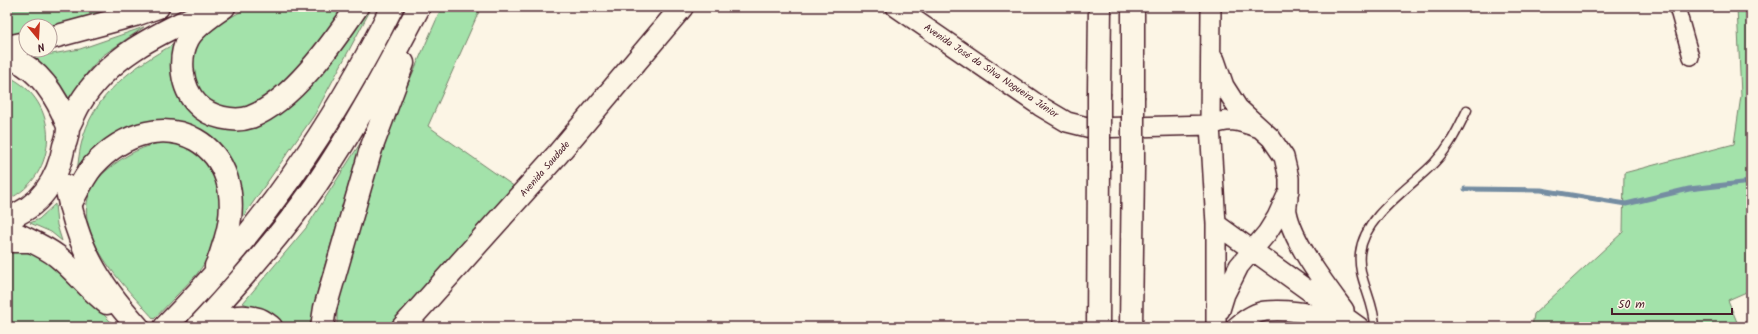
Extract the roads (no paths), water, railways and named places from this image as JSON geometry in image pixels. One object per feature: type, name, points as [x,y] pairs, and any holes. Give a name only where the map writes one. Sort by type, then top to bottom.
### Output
[{"type":"main road","points":[[58,36],[80,31],[158,7]]},
{"type":"main road","points":[[7,218],[17,215],[36,202],[50,187],[62,159],[68,127],[79,104],[93,85],[131,50],[156,35],[214,7]]},
{"type":"main road","points":[[224,7],[199,26],[188,38],[182,54],[183,71],[188,90],[197,104],[213,114],[233,120],[250,117],[271,105],[297,83],[340,32],[357,7]]},
{"type":"main road","points":[[165,327],[204,287],[250,233],[314,146],[372,48],[392,7]]},
{"type":"main road","points":[[198,327],[250,270],[315,186],[370,99],[419,7]]},
{"type":"main road","points":[[324,321],[371,149],[426,7]]},
{"type":"main road","name":"Avenida Saudade","points":[[403,327],[557,155],[682,7]]},
{"type":"main road","points":[[1098,327],[1100,7]]},
{"type":"main road","points":[[1131,327],[1133,7]]},
{"type":"main road","points":[[7,47],[18,45]]},
{"type":"main road","points":[[7,57],[31,70],[43,81],[60,108],[68,127]]},
{"type":"main road","points":[[70,205],[82,180],[94,166],[126,140],[143,133],[159,130],[177,132],[195,138],[211,150],[222,167],[229,188],[231,208],[230,226],[220,256],[204,287]]},
{"type":"main road","points":[[62,159],[70,205],[81,244],[91,265],[100,279],[136,324]]},
{"type":"main road","points":[[7,228],[29,241],[46,248],[59,257],[92,292],[136,324]]},
{"type":"main road","points":[[7,241],[29,241]]},
{"type":"main road","points":[[209,327],[227,319],[243,317],[258,319],[271,327]]},
{"type":"street","name":"Avenida José da Silva Nogueira Júnior","points":[[896,7],[1040,106],[1067,122],[1091,128],[1210,126],[1223,120],[1234,119],[1257,127]]},
{"type":"street","points":[[1211,7],[1210,126],[1216,224],[1216,324]]},
{"type":"street","points":[[1677,7],[1691,57]]},
{"type":"street","points":[[1211,50],[1224,86],[1238,108],[1257,127],[1271,138],[1284,157],[1288,172],[1289,191],[1287,210],[1291,226],[1313,265],[1356,325]]},
{"type":"street","points":[[1216,324],[1225,294],[1239,266],[1267,233],[1277,217],[1289,191]]},
{"type":"street","points":[[1216,224],[1253,249],[1294,281],[1356,325]]},
{"type":"street","points":[[1236,327],[1245,318],[1265,311],[1289,312],[1356,325]]},
{"type":"lane","points":[[1375,327],[1371,305],[1359,268],[1360,251],[1369,228],[1391,202],[1437,159],[1454,139],[1467,110]]},
{"type":"waterway","points":[[1465,189],[1541,190],[1626,204],[1689,189],[1751,182]]}]
